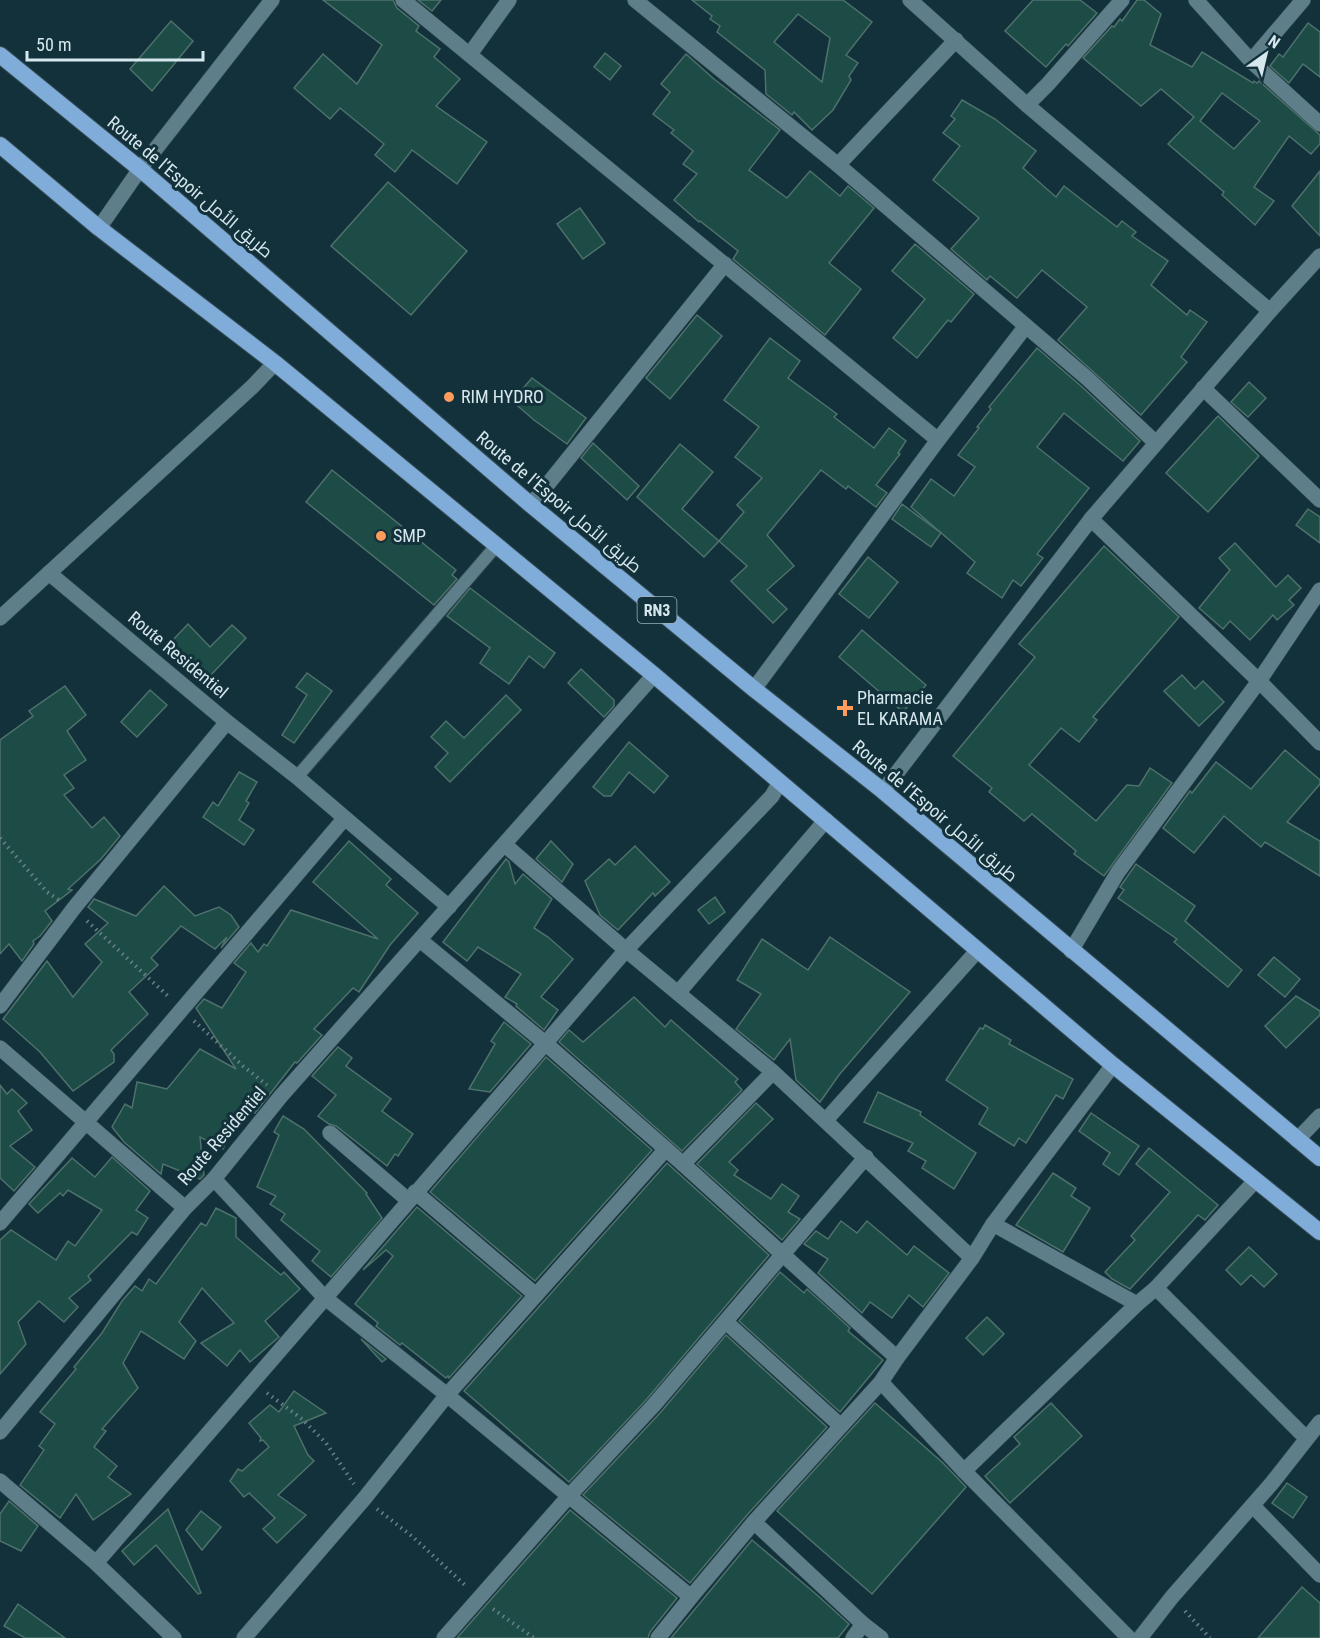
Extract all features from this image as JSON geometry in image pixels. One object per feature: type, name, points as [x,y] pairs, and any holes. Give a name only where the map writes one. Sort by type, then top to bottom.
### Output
[{"type":"highway","name":"Route de l’Espoir طريق الأمل","points":[[0,55],[140,169],[531,505],[754,689],[883,791],[1320,1158]]},
{"type":"highway","points":[[0,145],[99,228],[275,363],[654,675],[1113,1065],[1320,1232]]},
{"type":"street","points":[[99,228],[140,169],[272,0]]},
{"type":"street","points":[[403,0],[938,440]]},
{"type":"street","points":[[470,54],[509,0]]},
{"type":"street","points":[[635,0],[838,165],[1088,379],[1156,443]]},
{"type":"street","points":[[910,0],[1027,105],[1270,311]]},
{"type":"street","points":[[1027,105],[1122,0]]},
{"type":"street","points":[[1196,0],[1251,61],[1320,124]]},
{"type":"street","points":[[1251,61],[1303,0]]},
{"type":"street","points":[[838,165],[956,40]]},
{"type":"street","points":[[883,791],[1091,519],[1320,256]]},
{"type":"street","points":[[531,505],[725,264]]},
{"type":"street","points":[[754,689],[938,440],[1026,326]]},
{"type":"street","points":[[0,618],[252,387],[275,363]]},
{"type":"street","points":[[1203,388],[1320,501]]},
{"type":"street","points":[[1091,519],[1320,743]]},
{"type":"street","name":"Route Residentiel","points":[[49,573],[227,722],[297,777],[449,907]]},
{"type":"street","points":[[1071,951],[1118,872],[1259,681],[1320,590]]},
{"type":"street","name":"Route Residentiel","points":[[0,1048],[185,1208],[214,1179],[281,1096],[654,675]]},
{"type":"street","points":[[0,1006],[74,908],[227,722]]},
{"type":"street","points":[[96,1563],[626,950],[771,796],[780,782]]},
{"type":"street","points":[[0,1223],[344,819]]},
{"type":"street","points":[[678,993],[826,820]]},
{"type":"street","points":[[505,845],[626,950],[773,1072],[972,1258]]},
{"type":"street","points":[[420,940],[545,1043],[666,1149],[897,1358]]},
{"type":"street","points":[[826,1120],[978,950]]},
{"type":"street","points":[[657,1638],[754,1522],[881,1382],[972,1258],[993,1224],[1113,1065]]},
{"type":"street","points":[[683,1164],[773,1072]]},
{"type":"street","points":[[1297,1140],[1320,1116]]},
{"type":"street","points":[[330,1133],[536,1295]]},
{"type":"street","points":[[244,1638],[364,1499],[447,1395],[666,1149]]},
{"type":"street","points":[[444,1638],[569,1496],[653,1406],[866,1157]]},
{"type":"street","points":[[214,1179],[324,1297],[691,1596]]},
{"type":"street","points":[[964,1471],[1156,1288],[1255,1181]]},
{"type":"street","points":[[0,1432],[185,1208]]},
{"type":"street","points":[[993,1224],[1137,1304]]},
{"type":"street","points":[[1156,1288],[1306,1438]]},
{"type":"street","points":[[726,1322],[841,1426]]},
{"type":"street","points":[[881,1382],[964,1471],[1129,1638]]},
{"type":"street","points":[[1140,1638],[1172,1597],[1253,1506],[1320,1422]]},
{"type":"street","points":[[0,1481],[96,1563],[174,1638]]},
{"type":"street","points":[[1253,1506],[1320,1575]]},
{"type":"street","points":[[754,1522],[863,1624],[881,1638]]},
{"type":"street","points":[[853,1638],[863,1624]]},
{"type":"lane","points":[[297,777],[496,546]]},
{"type":"path","points":[[0,838],[47,892],[74,908],[243,1066],[281,1096]]},
{"type":"path","points":[[263,1391],[302,1419],[326,1443],[364,1499],[413,1537],[479,1599],[534,1638]]},
{"type":"path","points":[[1172,1597],[1210,1638]]},
{"type":"building","points":[[323,0],[393,0],[397,8],[419,26],[416,31],[440,49],[434,57],[460,79],[436,106],[487,142],[457,184],[412,150],[395,172],[375,155],[384,144],[340,108],[330,119],[294,88],[323,54],[357,84],[382,45]]},
{"type":"building","points":[[418,0],[441,0],[432,11]]},
{"type":"building","points":[[692,0],[843,0],[872,22],[846,55],[858,63],[849,76],[851,80],[833,110],[812,130],[794,112],[792,115],[766,94],[765,70],[717,32],[720,26],[710,19],[712,16]],"holes":[[[798,14],[830,38],[822,82],[774,42]]]},
{"type":"building","points":[[1033,0],[1080,0],[1097,13],[1046,67],[1005,31]]},
{"type":"building","points":[[1137,0],[1144,0],[1161,14],[1150,45],[1192,67],[1202,52],[1253,83],[1259,81],[1320,135],[1320,144],[1311,154],[1289,136],[1254,187],[1274,201],[1255,225],[1222,195],[1224,192],[1168,144],[1194,117],[1161,89],[1141,106],[1083,58],[1112,26],[1114,27],[1120,19],[1122,21]],"holes":[[[1222,93],[1260,121],[1234,149],[1200,121]]]},
{"type":"building","points":[[171,21],[193,41],[152,91],[130,69]]},
{"type":"building","points":[[1308,23],[1320,32],[1320,77],[1303,64],[1289,83],[1270,66],[1279,54],[1283,57]]},
{"type":"building","points":[[605,53],[621,66],[610,80],[594,67]]},
{"type":"building","points":[[686,54],[714,79],[780,130],[749,170],[787,198],[810,171],[840,196],[848,186],[874,208],[829,263],[861,289],[825,335],[733,259],[738,251],[674,200],[697,174],[683,164],[693,151],[671,133],[674,130],[653,114],[670,92],[661,84]]},
{"type":"building","points":[[962,100],[995,119],[1036,151],[1023,168],[1056,197],[1064,186],[1117,227],[1122,221],[1136,232],[1132,236],[1168,261],[1151,285],[1187,315],[1190,310],[1207,322],[1181,357],[1187,362],[1141,415],[1058,340],[1087,307],[1042,270],[1017,298],[990,276],[987,280],[951,249],[979,218],[933,180],[960,146],[943,133],[955,119],[951,116]]},
{"type":"building","points":[[1320,171],[1320,236],[1292,206]]},
{"type":"building","points":[[388,182],[467,251],[411,315],[331,246]]},
{"type":"building","points":[[580,208],[605,243],[583,259],[557,224]]},
{"type":"building","points":[[915,244],[974,294],[951,322],[948,320],[917,358],[893,338],[925,299],[892,271]]},
{"type":"building","points":[[697,315],[722,336],[670,399],[646,378]]},
{"type":"building","points":[[770,338],[800,361],[788,378],[837,414],[834,417],[874,448],[889,428],[906,441],[898,453],[900,454],[876,485],[887,493],[876,507],[848,486],[846,489],[821,470],[767,535],[794,566],[767,590],[787,609],[773,623],[731,581],[747,566],[719,541],[744,512],[737,505],[762,478],[735,457],[759,427],[724,400]]},
{"type":"building","points":[[1037,348],[1140,441],[1123,461],[1064,413],[1037,447],[1089,488],[1037,554],[1043,558],[1021,586],[1013,580],[1002,598],[967,573],[975,562],[911,507],[931,479],[954,496],[975,467],[958,455],[979,428],[977,427],[991,409],[989,407]]},
{"type":"building","points":[[532,378],[586,418],[567,444],[512,401]]},
{"type":"building","points":[[1249,382],[1266,398],[1248,417],[1231,402]]},
{"type":"building","points":[[1218,416],[1259,456],[1208,512],[1166,473]]},
{"type":"building","points":[[593,443],[639,486],[627,500],[581,458]]},
{"type":"building","points":[[680,444],[713,472],[682,509],[719,541],[704,557],[637,497]]},
{"type":"building","name":"SMP","points":[[332,470],[456,570],[452,575],[457,579],[434,605],[306,502]]},
{"type":"building","points":[[902,504],[941,533],[931,547],[892,519]]},
{"type":"building","points":[[1308,509],[1320,517],[1320,543],[1296,525]]},
{"type":"building","points":[[1235,543],[1276,587],[1288,575],[1301,588],[1289,600],[1294,605],[1277,620],[1273,615],[1250,640],[1230,621],[1223,629],[1199,608],[1230,570],[1219,558]]},
{"type":"building","points":[[1104,546],[1179,617],[1093,717],[1097,720],[1079,742],[1061,728],[1029,765],[1096,821],[1127,785],[1139,786],[1150,768],[1172,783],[1104,876],[1074,854],[1076,851],[1032,814],[1024,821],[989,792],[992,788],[953,756],[1035,657],[1019,644]]},
{"type":"building","points":[[868,557],[898,582],[869,618],[839,594]]},
{"type":"building","points":[[470,588],[555,653],[544,668],[529,656],[509,684],[480,663],[490,648],[447,616]]},
{"type":"building","points":[[188,624],[210,647],[232,625],[246,638],[208,678],[171,642]]},
{"type":"building","points":[[862,630],[926,685],[903,712],[839,657]]},
{"type":"building","points":[[581,669],[614,700],[614,706],[604,717],[568,683]]},
{"type":"building","points":[[307,673],[332,691],[294,743],[282,735],[307,695],[296,687]]},
{"type":"building","points":[[1182,675],[1195,689],[1203,681],[1224,702],[1199,726],[1164,691]]},
{"type":"building","points":[[65,686],[86,715],[67,731],[86,760],[64,775],[74,788],[64,795],[92,828],[104,817],[120,836],[101,859],[68,889],[72,890],[45,911],[52,921],[33,941],[34,944],[22,961],[9,944],[0,954],[0,740],[33,716],[29,711]]},
{"type":"building","points":[[150,690],[167,705],[137,737],[121,722]]},
{"type":"building","points":[[506,695],[521,710],[450,782],[435,767],[448,753],[431,737],[446,721],[464,738]]},
{"type":"building","points":[[629,742],[668,776],[654,793],[629,772],[611,796],[604,796],[593,787]]},
{"type":"building","points":[[1285,750],[1320,780],[1320,784],[1287,822],[1320,841],[1320,876],[1265,842],[1261,847],[1224,816],[1194,853],[1163,828],[1190,791],[1192,793],[1216,762],[1251,789]]},
{"type":"building","points":[[239,772],[257,782],[246,801],[249,803],[239,820],[254,830],[244,845],[203,817],[213,802],[218,806]]},
{"type":"building","points":[[349,841],[391,879],[386,885],[418,913],[390,945],[359,992],[353,988],[314,1029],[322,1035],[297,1063],[295,1062],[255,1113],[244,1107],[223,1149],[200,1137],[204,1175],[200,1179],[163,1164],[161,1174],[124,1142],[112,1127],[125,1104],[132,1108],[137,1082],[167,1089],[200,1049],[236,1069],[196,1008],[204,999],[222,1008],[246,972],[234,963],[251,943],[258,952],[264,944],[267,946],[291,910],[378,939],[313,882]]},
{"type":"building","points":[[551,841],[573,864],[562,882],[536,859]]},
{"type":"building","points":[[635,846],[670,882],[655,896],[653,893],[618,930],[600,915],[585,881],[609,859],[615,865]]},
{"type":"building","points":[[506,859],[509,862],[515,884],[523,874],[552,899],[534,928],[573,959],[541,997],[558,1010],[544,1030],[516,1006],[517,1004],[505,997],[521,974],[478,947],[467,961],[443,942]]},
{"type":"building","points":[[1136,864],[1195,906],[1185,921],[1242,970],[1228,987],[1174,942],[1177,939],[1118,898],[1124,890],[1120,887]]},
{"type":"building","points":[[164,886],[195,916],[219,907],[231,915],[239,927],[221,948],[227,937],[215,949],[181,926],[151,958],[158,965],[129,992],[148,1014],[111,1050],[114,1054],[114,1062],[73,1091],[40,1052],[3,1019],[47,961],[73,997],[102,962],[85,944],[108,923],[88,907],[94,899],[136,916]]},
{"type":"building","points":[[715,897],[725,912],[709,924],[698,910]]},
{"type":"building","points":[[830,937],[910,992],[839,1075],[820,1102],[796,1080],[790,1039],[774,1060],[736,1029],[761,994],[737,980],[762,939],[808,970]]},
{"type":"building","points":[[1274,957],[1300,979],[1285,997],[1258,975]]},
{"type":"building","points":[[1296,996],[1320,1011],[1320,1015],[1286,1048],[1265,1026]]},
{"type":"building","points":[[634,997],[665,1027],[671,1020],[738,1079],[735,1082],[742,1090],[682,1151],[559,1042],[569,1030],[583,1042]]},
{"type":"building","points":[[504,1022],[531,1044],[490,1092],[469,1089],[495,1044],[491,1041]]},
{"type":"building","points":[[985,1025],[1011,1040],[1009,1044],[1073,1079],[1063,1099],[1056,1095],[1026,1143],[1019,1138],[1014,1146],[979,1124],[988,1108],[946,1080],[980,1028],[983,1029]]},
{"type":"building","points":[[338,1047],[352,1058],[346,1066],[391,1099],[382,1111],[413,1134],[398,1156],[395,1154],[387,1166],[336,1126],[318,1116],[336,1095],[312,1076]]},
{"type":"building","points":[[546,1057],[652,1150],[535,1281],[430,1192]]},
{"type":"building","points":[[0,1085],[7,1094],[12,1089],[27,1103],[18,1111],[32,1130],[10,1146],[35,1167],[14,1191],[0,1178]]},
{"type":"building","points":[[878,1092],[921,1112],[920,1115],[976,1153],[954,1189],[922,1168],[926,1161],[908,1151],[913,1143],[864,1122]]},
{"type":"building","points":[[756,1103],[773,1119],[729,1162],[738,1170],[734,1175],[771,1199],[782,1184],[799,1196],[788,1212],[800,1219],[782,1240],[697,1164]]},
{"type":"building","points":[[1091,1113],[1139,1146],[1119,1175],[1103,1164],[1110,1153],[1079,1131]]},
{"type":"building","points":[[283,1116],[304,1129],[367,1193],[382,1218],[331,1277],[312,1261],[320,1251],[281,1220],[285,1214],[270,1204],[276,1196],[257,1187],[279,1135],[274,1132]]},
{"type":"building","points":[[1149,1148],[1218,1205],[1205,1220],[1198,1215],[1130,1289],[1112,1279],[1105,1272],[1135,1240],[1131,1236],[1170,1192],[1136,1164]]},
{"type":"building","points":[[112,1157],[150,1191],[136,1210],[148,1218],[137,1235],[132,1232],[88,1276],[91,1280],[69,1298],[78,1307],[64,1322],[39,1301],[18,1322],[26,1344],[0,1374],[0,1240],[11,1230],[56,1260],[68,1241],[75,1246],[102,1210],[68,1190],[63,1196],[60,1193],[38,1213],[29,1204],[72,1158],[95,1177]]},
{"type":"building","points":[[667,1163],[769,1255],[646,1400],[569,1482],[464,1391]]},
{"type":"building","points":[[1053,1173],[1076,1188],[1071,1196],[1090,1208],[1063,1252],[1016,1225]]},
{"type":"building","points":[[417,1207],[522,1296],[449,1378],[402,1343],[400,1345],[376,1326],[378,1323],[355,1304],[393,1256],[386,1250],[363,1270]]},
{"type":"building","points":[[216,1208],[236,1218],[236,1237],[281,1275],[284,1272],[300,1289],[265,1321],[279,1337],[250,1362],[240,1350],[227,1366],[201,1343],[234,1323],[202,1288],[179,1322],[196,1341],[184,1359],[141,1331],[123,1363],[138,1388],[102,1429],[106,1431],[94,1447],[117,1466],[108,1477],[131,1494],[93,1520],[76,1494],[60,1518],[20,1485],[44,1450],[39,1446],[55,1424],[40,1412],[76,1369],[74,1367],[102,1333],[122,1301],[135,1286],[142,1291],[149,1279],[156,1284],[201,1223],[206,1226]]},
{"type":"building","points":[[841,1221],[857,1233],[867,1221],[907,1255],[914,1246],[949,1273],[923,1307],[909,1295],[892,1318],[870,1302],[862,1313],[818,1273],[828,1259],[804,1244],[816,1231],[828,1239]]},
{"type":"building","points":[[1249,1247],[1277,1274],[1264,1287],[1251,1275],[1241,1285],[1226,1270]]},
{"type":"building","points":[[780,1272],[804,1293],[807,1289],[850,1328],[848,1331],[883,1360],[840,1412],[739,1321]]},
{"type":"building","points":[[987,1317],[1004,1334],[983,1355],[966,1338]]},
{"type":"building","points":[[726,1335],[827,1427],[747,1515],[690,1583],[583,1495],[660,1413]]},
{"type":"building","points":[[361,1339],[386,1359],[382,1362]]},
{"type":"building","points":[[294,1391],[326,1413],[294,1426],[308,1455],[314,1461],[278,1495],[306,1515],[277,1543],[263,1529],[275,1518],[249,1493],[244,1497],[230,1481],[238,1469],[242,1471],[269,1447],[263,1440],[260,1441],[261,1438],[249,1423],[270,1405],[279,1412]]},
{"type":"building","points":[[875,1403],[943,1463],[966,1487],[872,1594],[777,1511]]},
{"type":"building","points":[[1051,1403],[1082,1436],[1010,1503],[985,1476],[1020,1444],[1014,1437]]},
{"type":"building","points":[[1287,1483],[1307,1497],[1293,1518],[1272,1503]]},
{"type":"building","points":[[9,1501],[38,1526],[21,1551],[0,1541],[0,1514]]},
{"type":"building","points":[[168,1509],[201,1593],[198,1594],[156,1545],[134,1565],[122,1551]]},
{"type":"building","points":[[570,1510],[677,1598],[650,1632],[648,1638],[457,1638]]},
{"type":"building","points":[[201,1511],[221,1527],[202,1550],[186,1530]]},
{"type":"building","points":[[752,1540],[849,1624],[838,1638],[671,1638]]},
{"type":"building","points":[[1302,1587],[1320,1603],[1320,1638],[1258,1638]]},
{"type":"building","points":[[18,1604],[65,1638],[25,1638],[4,1626]]},
{"type":"place","name":"RIM HYDRO","points":[[449,397]]},
{"type":"place","name":"SMP","points":[[381,536]]},
{"type":"place","name":"Pharmacie EL KARAMA","points":[[845,708]]}]
